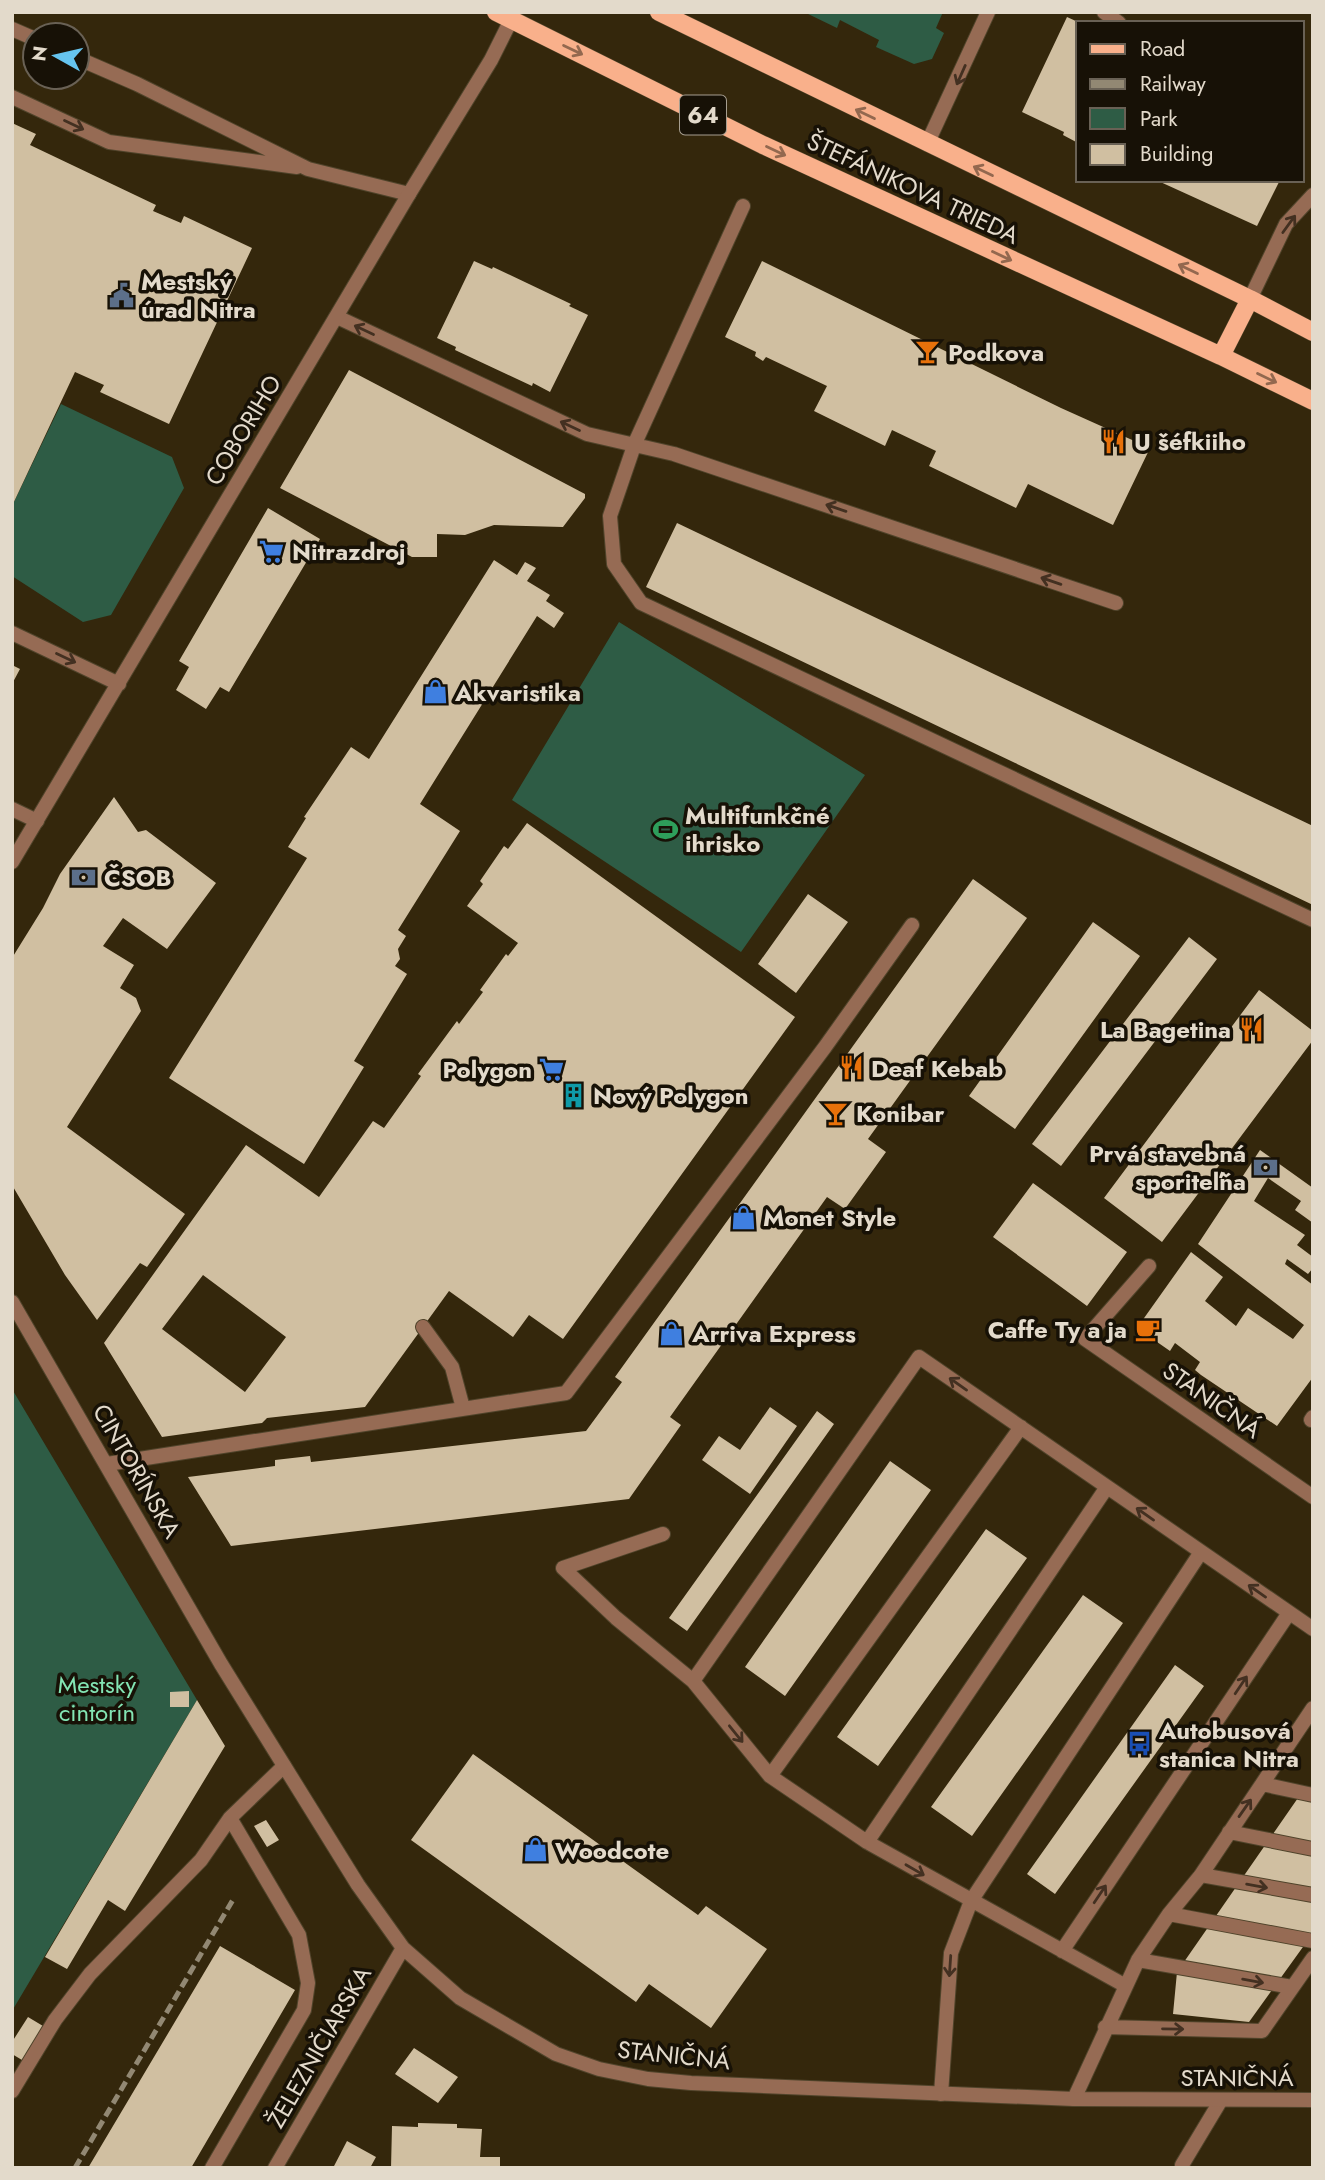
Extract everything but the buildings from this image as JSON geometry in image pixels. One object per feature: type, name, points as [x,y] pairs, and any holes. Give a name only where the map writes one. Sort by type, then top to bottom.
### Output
[{"type":"main road","name":"ŠTEFÁNIKOVA TRIEDA","points":[[659,12],[1313,332]]},
{"type":"main road","name":"ŠTEFÁNIKOVA TRIEDA","points":[[508,15],[763,145],[1313,401]]},
{"type":"main road","points":[[1221,356],[1250,299]]},
{"type":"street","points":[[927,144],[988,12]]},
{"type":"street","name":"COBORIHO","points":[[12,862],[409,194],[491,61],[508,15]]},
{"type":"street","points":[[91,64],[308,169]]},
{"type":"street","points":[[12,97],[109,142],[308,169],[409,194]]},
{"type":"street","points":[[1250,299],[1286,224],[1313,195]]},
{"type":"street","points":[[743,206],[635,443],[610,516],[614,564],[641,603],[1313,920]]},
{"type":"street","points":[[337,317],[587,434],[674,453],[1116,603]]},
{"type":"street","points":[[12,633],[119,684]]},
{"type":"street","points":[[12,809],[37,821]]},
{"type":"street","points":[[107,1464],[566,1393],[825,1047],[912,925]]},
{"type":"street","name":"STANIČNÁ","points":[[1149,1266],[1085,1339],[1313,1497]]},
{"type":"street","name":"CINTORÍNSKA","points":[[12,1302],[221,1664]]},
{"type":"street","points":[[423,1327],[452,1367],[463,1408]]},
{"type":"street","points":[[693,1681],[919,1357],[1313,1629]]},
{"type":"street","points":[[770,1776],[1021,1427]]},
{"type":"street","points":[[867,1842],[1107,1487]]},
{"type":"street","points":[[663,1534],[563,1568],[616,1618],[693,1681],[770,1776],[867,1842],[1124,1986]]},
{"type":"street","points":[[941,2094],[951,1953],[971,1901],[1201,1552]]},
{"type":"street","points":[[1062,1951],[1289,1613]]},
{"type":"street","name":"STANIČNÁ","points":[[221,1664],[358,1885],[403,1948],[460,1998],[556,2054],[599,2069],[691,2083],[1074,2099],[1313,2100]]},
{"type":"street","points":[[1074,2099],[1138,1959],[1169,1914],[1201,1875],[1313,1708]]},
{"type":"street","points":[[12,2091],[55,2020],[90,1974],[201,1860],[230,1818],[284,1766]]},
{"type":"street","points":[[1262,1784],[1313,1795]]},
{"type":"street","points":[[212,2168],[304,2010],[308,1983],[299,1935],[230,1818]]},
{"type":"street","points":[[1228,1832],[1313,1849]]},
{"type":"street","points":[[1201,1875],[1313,1895]]},
{"type":"street","points":[[1169,1914],[1313,1941]]},
{"type":"street","name":"ŽELEZNIČIARSKA","points":[[275,2168],[403,1948]]},
{"type":"street","points":[[1105,2027],[1262,2031],[1313,1958]]},
{"type":"street","points":[[1138,1959],[1292,1987]]},
{"type":"street","points":[[1182,2165],[1221,2100]]},
{"type":"green space","points":[[804,12],[943,12],[936,28],[944,33],[932,59],[914,64],[876,47],[879,40],[840,20],[837,28]]},
{"type":"green space","points":[[61,404],[172,457],[184,488],[111,615],[83,622],[12,576],[12,506]]},
{"type":"green space","points":[[619,622],[865,775],[741,952],[512,800]]},
{"type":"green space","name":"Mestský cintorín","points":[[12,1389],[197,1700],[12,2011]]},
{"type":"railway","points":[[75,2168],[234,1898]]},
{"type":"place","name":"Mestský úrad Nitra","points":[[121,295]]},
{"type":"place","name":"Podkova","points":[[928,352]]},
{"type":"place","name":"U šéfkiiho","points":[[1114,441]]},
{"type":"place","name":"Nitrazdroj","points":[[272,551]]},
{"type":"place","name":"Akvaristika","points":[[435,692]]},
{"type":"place","name":"Multifunkčné ihrisko","points":[[665,829]]},
{"type":"place","name":"ČSOB","points":[[84,877]]},
{"type":"place","name":"La Bagetina","points":[[1251,1029]]},
{"type":"place","name":"Deaf Kebab","points":[[851,1068]]},
{"type":"place","name":"Polygon","points":[[552,1069]]},
{"type":"place","name":"Nový Polygon","points":[[573,1095]]},
{"type":"place","name":"Konibar","points":[[836,1113]]},
{"type":"place","name":"Prvá stavebná sporiteľňa","points":[[1266,1167]]},
{"type":"place","name":"Monet Style","points":[[743,1217]]},
{"type":"place","name":"Caffe Ty a ja","points":[[1147,1329]]},
{"type":"place","name":"Arriva Express","points":[[672,1333]]},
{"type":"place","name":"Autobusová stanica Nitra","points":[[1139,1744]]},
{"type":"place","name":"Woodcote","points":[[535,1850]]}]
